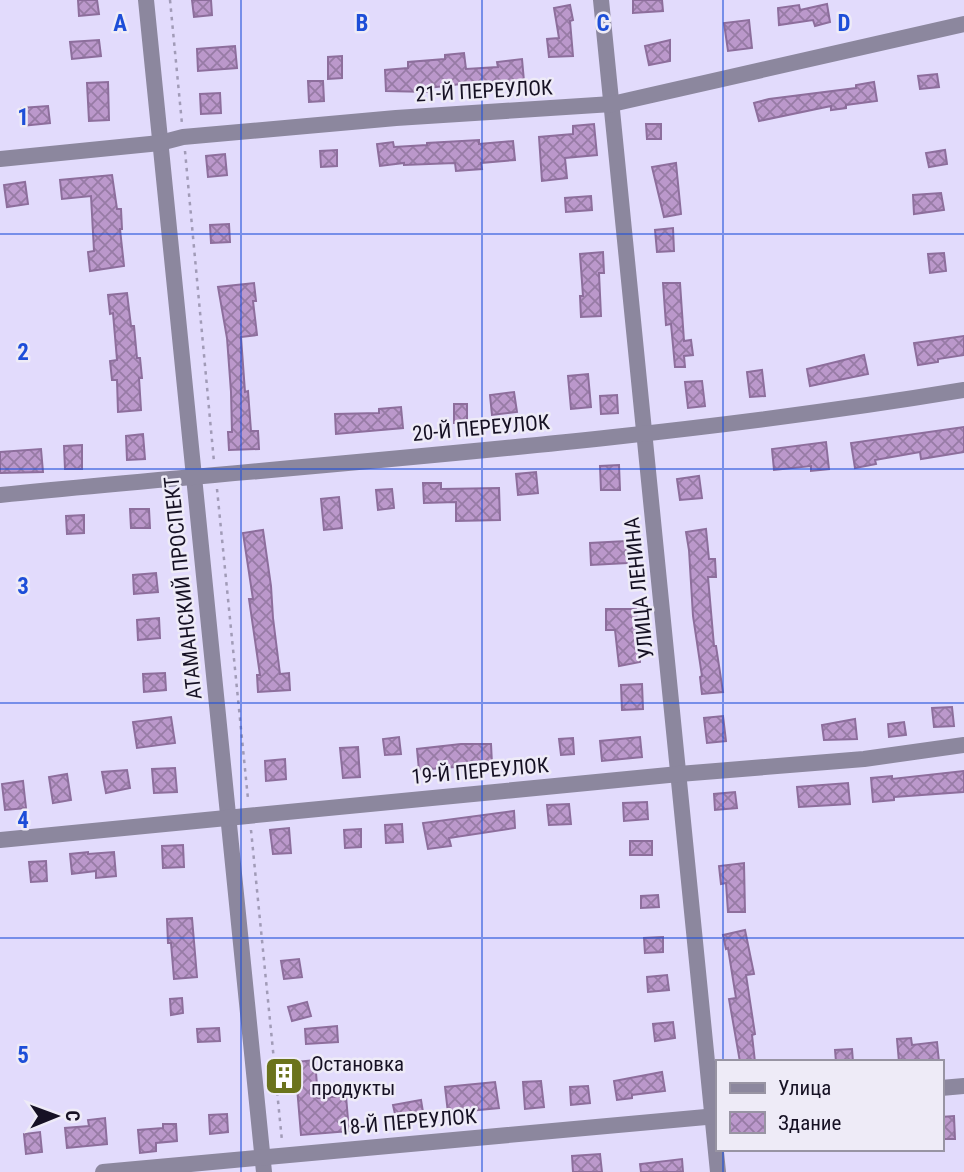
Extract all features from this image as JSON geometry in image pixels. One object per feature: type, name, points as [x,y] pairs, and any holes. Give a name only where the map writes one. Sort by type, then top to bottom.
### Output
[{"type":"street","name":"АТАМАНСКИЙ ПРОСПЕКТ","points":[[146,0],[263,1164]]},
{"type":"street","name":"УЛИЦА ЛЕНИНА","points":[[601,0],[716,1135]]},
{"type":"street","name":"21-Й ПЕРЕУЛОК","points":[[0,159],[160,143],[184,137],[396,118],[612,104],[964,23]]},
{"type":"street","name":"20-Й ПЕРЕУЛОК","points":[[0,495],[644,434],[832,412],[964,390]]},
{"type":"street","name":"19-Й ПЕРЕУЛОК","points":[[0,840],[249,814],[864,759],[964,745]]},
{"type":"street","points":[[943,1088],[964,1086]]},
{"type":"street","name":"18-Й ПЕРЕУЛОК","points":[[103,1172],[263,1164],[283,1154],[715,1116]]},
{"type":"street","name":"УЛИЦА ЛЕНИНА","points":[[717,1151],[718,1172]]},
{"type":"path","points":[[170,0],[283,1154]]},
{"type":"building","points":[[78,0],[97,0],[99,14],[79,16]]},
{"type":"building","points":[[192,0],[211,0],[212,15],[194,17]]},
{"type":"building","points":[[633,0],[662,0],[663,11],[633,13]]},
{"type":"building","points":[[827,4],[830,22],[815,26],[813,20],[779,25],[778,8],[799,5],[800,10]]},
{"type":"building","points":[[570,5],[573,20],[570,21],[573,56],[549,57],[547,39],[559,38],[554,8]]},
{"type":"building","points":[[749,20],[752,48],[728,51],[724,23]]},
{"type":"building","points":[[99,40],[101,56],[72,59],[70,42]]},
{"type":"building","points":[[670,40],[670,61],[649,65],[645,46]]},
{"type":"building","points":[[235,46],[237,68],[198,71],[197,49]]},
{"type":"building","points":[[464,53],[466,69],[498,67],[497,62],[522,59],[524,81],[469,88],[469,83],[428,88],[429,92],[386,91],[385,70],[408,68],[408,62],[445,59],[445,55]]},
{"type":"building","points":[[342,56],[342,78],[328,79],[328,57]]},
{"type":"building","points":[[937,74],[939,87],[920,89],[918,76]]},
{"type":"building","points":[[308,81],[323,81],[324,101],[309,102]]},
{"type":"building","points":[[108,82],[109,120],[89,121],[87,83]]},
{"type":"building","points":[[874,82],[877,101],[846,105],[846,108],[831,110],[831,106],[759,121],[754,103],[856,88],[856,85]]},
{"type":"building","points":[[220,93],[221,113],[201,114],[200,94]]},
{"type":"building","points":[[48,106],[50,123],[22,126],[21,108]]},
{"type":"building","points":[[594,124],[597,155],[565,158],[567,178],[542,181],[539,137],[573,134],[573,126]]},
{"type":"building","points":[[646,124],[661,124],[661,139],[647,139]]},
{"type":"building","points":[[479,140],[479,144],[513,141],[515,160],[481,163],[482,169],[456,171],[455,163],[380,166],[377,144],[393,142],[394,147]]},
{"type":"building","points":[[337,150],[337,166],[321,167],[320,151]]},
{"type":"building","points":[[945,150],[947,164],[929,167],[926,153]]},
{"type":"building","points":[[225,154],[227,175],[208,177],[206,156]]},
{"type":"building","points":[[676,163],[681,214],[664,217],[652,167]]},
{"type":"building","points":[[112,175],[117,209],[121,209],[124,266],[90,271],[88,252],[94,251],[91,196],[62,199],[60,180]]},
{"type":"building","points":[[25,182],[28,204],[7,207],[4,185]]},
{"type":"building","points":[[941,193],[944,210],[914,214],[913,195]]},
{"type":"building","points":[[591,196],[592,210],[566,212],[565,198]]},
{"type":"building","points":[[229,224],[230,242],[211,243],[210,225]]},
{"type":"building","points":[[673,228],[674,251],[657,252],[655,230]]},
{"type":"building","points":[[603,252],[604,273],[599,273],[601,316],[581,317],[580,296],[583,296],[580,254]]},
{"type":"building","points":[[944,253],[946,271],[930,273],[928,254]]},
{"type":"building","points":[[254,283],[257,335],[241,337],[251,431],[258,431],[259,449],[229,450],[228,432],[232,432],[231,392],[227,338],[218,287]]},
{"type":"building","points":[[663,283],[680,283],[684,341],[691,340],[693,355],[684,356],[685,367],[675,367],[671,324],[666,325]]},
{"type":"building","points":[[127,293],[137,358],[140,358],[141,410],[118,412],[117,380],[112,380],[110,361],[117,360],[113,313],[110,314],[108,295]]},
{"type":"building","points":[[964,336],[964,355],[918,365],[914,343]]},
{"type":"building","points":[[864,355],[868,374],[810,386],[807,369]]},
{"type":"building","points":[[762,370],[765,396],[750,397],[747,372]]},
{"type":"building","points":[[588,374],[591,407],[571,409],[568,376]]},
{"type":"building","points":[[702,381],[705,406],[688,408],[685,382]]},
{"type":"building","points":[[514,392],[517,412],[492,415],[490,395]]},
{"type":"building","points":[[617,395],[618,413],[601,414],[600,396]]},
{"type":"building","points":[[454,404],[467,404],[467,422],[454,423]]},
{"type":"building","points":[[401,407],[403,428],[336,434],[335,414],[379,413],[379,409]]},
{"type":"building","points":[[964,427],[964,452],[921,459],[920,452],[875,460],[876,464],[855,468],[851,443]]},
{"type":"building","points":[[143,434],[145,459],[127,460],[126,436]]},
{"type":"building","points":[[826,442],[829,469],[811,471],[811,466],[774,470],[772,449]]},
{"type":"building","points":[[82,445],[82,469],[65,469],[64,446]]},
{"type":"building","points":[[41,449],[43,472],[0,473],[0,452]]},
{"type":"building","points":[[619,465],[620,490],[601,490],[600,466]]},
{"type":"building","points":[[536,472],[538,493],[518,495],[516,474]]},
{"type":"building","points":[[699,476],[702,498],[680,500],[677,479]]},
{"type":"building","points":[[423,483],[441,483],[441,489],[499,488],[500,520],[456,521],[456,502],[424,503]]},
{"type":"building","points":[[392,489],[394,508],[378,510],[376,490]]},
{"type":"building","points":[[339,497],[342,528],[324,530],[321,499]]},
{"type":"building","points":[[130,509],[149,509],[150,528],[131,528]]},
{"type":"building","points":[[84,515],[84,533],[67,534],[66,516]]},
{"type":"building","points":[[706,529],[709,559],[715,559],[716,577],[708,577],[714,646],[723,692],[702,694],[686,532]]},
{"type":"building","points":[[263,530],[280,674],[289,673],[290,690],[258,692],[257,675],[260,675],[249,599],[253,599],[243,533]]},
{"type":"building","points":[[626,541],[627,563],[591,565],[590,543]]},
{"type":"building","points":[[156,573],[158,592],[134,594],[133,575]]},
{"type":"building","points":[[606,609],[636,609],[640,662],[619,666],[615,630],[606,630]]},
{"type":"building","points":[[159,618],[160,638],[138,640],[137,620]]},
{"type":"building","points":[[165,673],[166,690],[144,692],[143,674]]},
{"type":"building","points":[[642,684],[643,709],[622,710],[621,685]]},
{"type":"building","points":[[952,707],[954,726],[934,727],[932,708]]},
{"type":"building","points":[[723,716],[726,741],[707,743],[704,718]]},
{"type":"building","points":[[171,717],[175,743],[137,748],[133,722]]},
{"type":"building","points":[[855,719],[857,739],[824,740],[822,725]]},
{"type":"building","points":[[904,722],[906,735],[889,737],[888,724]]},
{"type":"building","points":[[399,737],[401,754],[385,755],[383,739]]},
{"type":"building","points":[[640,737],[642,757],[602,761],[600,741]]},
{"type":"building","points":[[573,738],[574,754],[561,755],[559,739]]},
{"type":"building","points":[[491,744],[492,764],[419,770],[417,749]]},
{"type":"building","points":[[358,747],[360,777],[343,778],[340,748]]},
{"type":"building","points":[[285,759],[286,779],[266,781],[265,761]]},
{"type":"building","points":[[175,768],[177,792],[154,793],[152,769]]},
{"type":"building","points":[[127,770],[130,788],[106,793],[102,772]]},
{"type":"building","points":[[964,771],[964,792],[894,797],[894,800],[873,802],[871,778],[892,776],[892,779]]},
{"type":"building","points":[[67,774],[71,800],[53,803],[49,777]]},
{"type":"building","points":[[23,781],[26,808],[5,810],[2,784]]},
{"type":"building","points":[[848,783],[850,804],[799,807],[797,787]]},
{"type":"building","points":[[735,792],[737,808],[715,810],[714,794]]},
{"type":"building","points":[[647,802],[648,819],[624,821],[623,803]]},
{"type":"building","points":[[569,804],[571,824],[549,825],[547,805]]},
{"type":"building","points":[[514,811],[515,828],[449,838],[451,846],[428,849],[423,823]]},
{"type":"building","points":[[402,824],[403,842],[386,843],[385,825]]},
{"type":"building","points":[[289,828],[291,853],[273,854],[270,830]]},
{"type":"building","points":[[361,829],[361,847],[345,848],[344,830]]},
{"type":"building","points":[[630,841],[652,841],[652,855],[630,855]]},
{"type":"building","points":[[183,845],[184,867],[163,868],[162,846]]},
{"type":"building","points":[[114,852],[116,876],[96,878],[96,871],[72,874],[70,854]]},
{"type":"building","points":[[46,861],[47,881],[31,882],[29,862]]},
{"type":"building","points":[[744,863],[745,912],[728,912],[726,883],[721,884],[719,866]]},
{"type":"building","points":[[658,895],[659,907],[641,908],[641,896]]},
{"type":"building","points":[[192,918],[197,977],[174,979],[167,919]]},
{"type":"building","points":[[745,930],[754,974],[746,975],[755,1034],[752,1035],[755,1060],[740,1060],[729,999],[736,998],[728,948],[726,949],[723,935]]},
{"type":"building","points":[[663,937],[663,952],[645,953],[644,938]]},
{"type":"building","points":[[299,959],[302,977],[284,979],[281,961]]},
{"type":"building","points":[[667,975],[669,990],[648,992],[647,977]]},
{"type":"building","points":[[182,998],[183,1013],[171,1015],[170,999]]},
{"type":"building","points":[[307,1002],[311,1016],[292,1021],[288,1007]]},
{"type":"building","points":[[673,1022],[675,1038],[655,1041],[653,1024]]},
{"type":"building","points":[[337,1026],[338,1042],[306,1044],[305,1029]]},
{"type":"building","points":[[219,1028],[220,1041],[198,1042],[197,1029]]},
{"type":"building","points":[[911,1038],[912,1045],[937,1042],[939,1060],[899,1060],[897,1039]]},
{"type":"building","points":[[852,1049],[853,1060],[836,1060],[835,1050]]},
{"type":"building","points":[[315,1060],[318,1098],[346,1096],[349,1131],[301,1135],[297,1087],[279,1089],[277,1064]]},
{"type":"building","points":[[662,1072],[665,1091],[632,1095],[632,1098],[617,1100],[614,1081]]},
{"type":"building","points":[[541,1081],[544,1107],[525,1109],[523,1082]]},
{"type":"building","points":[[495,1082],[499,1108],[448,1113],[445,1087]]},
{"type":"building","points":[[588,1086],[590,1103],[571,1105],[570,1087]]},
{"type":"building","points":[[421,1100],[424,1118],[397,1123],[393,1105]]},
{"type":"building","points":[[227,1114],[228,1132],[210,1134],[209,1115]]},
{"type":"building","points":[[954,1116],[955,1139],[943,1139],[943,1117]]},
{"type":"building","points":[[105,1118],[107,1144],[67,1148],[65,1128],[89,1126],[88,1120]]},
{"type":"building","points":[[163,1124],[176,1124],[177,1141],[156,1143],[156,1151],[140,1153],[138,1130],[163,1128]]},
{"type":"building","points":[[40,1132],[42,1152],[26,1154],[24,1134]]},
{"type":"building","points":[[600,1154],[602,1172],[573,1172],[572,1156]]},
{"type":"building","points":[[682,1159],[683,1172],[641,1172],[640,1164]]},
{"type":"place","name":"Остановка продукты","points":[[284,1076]]}]
